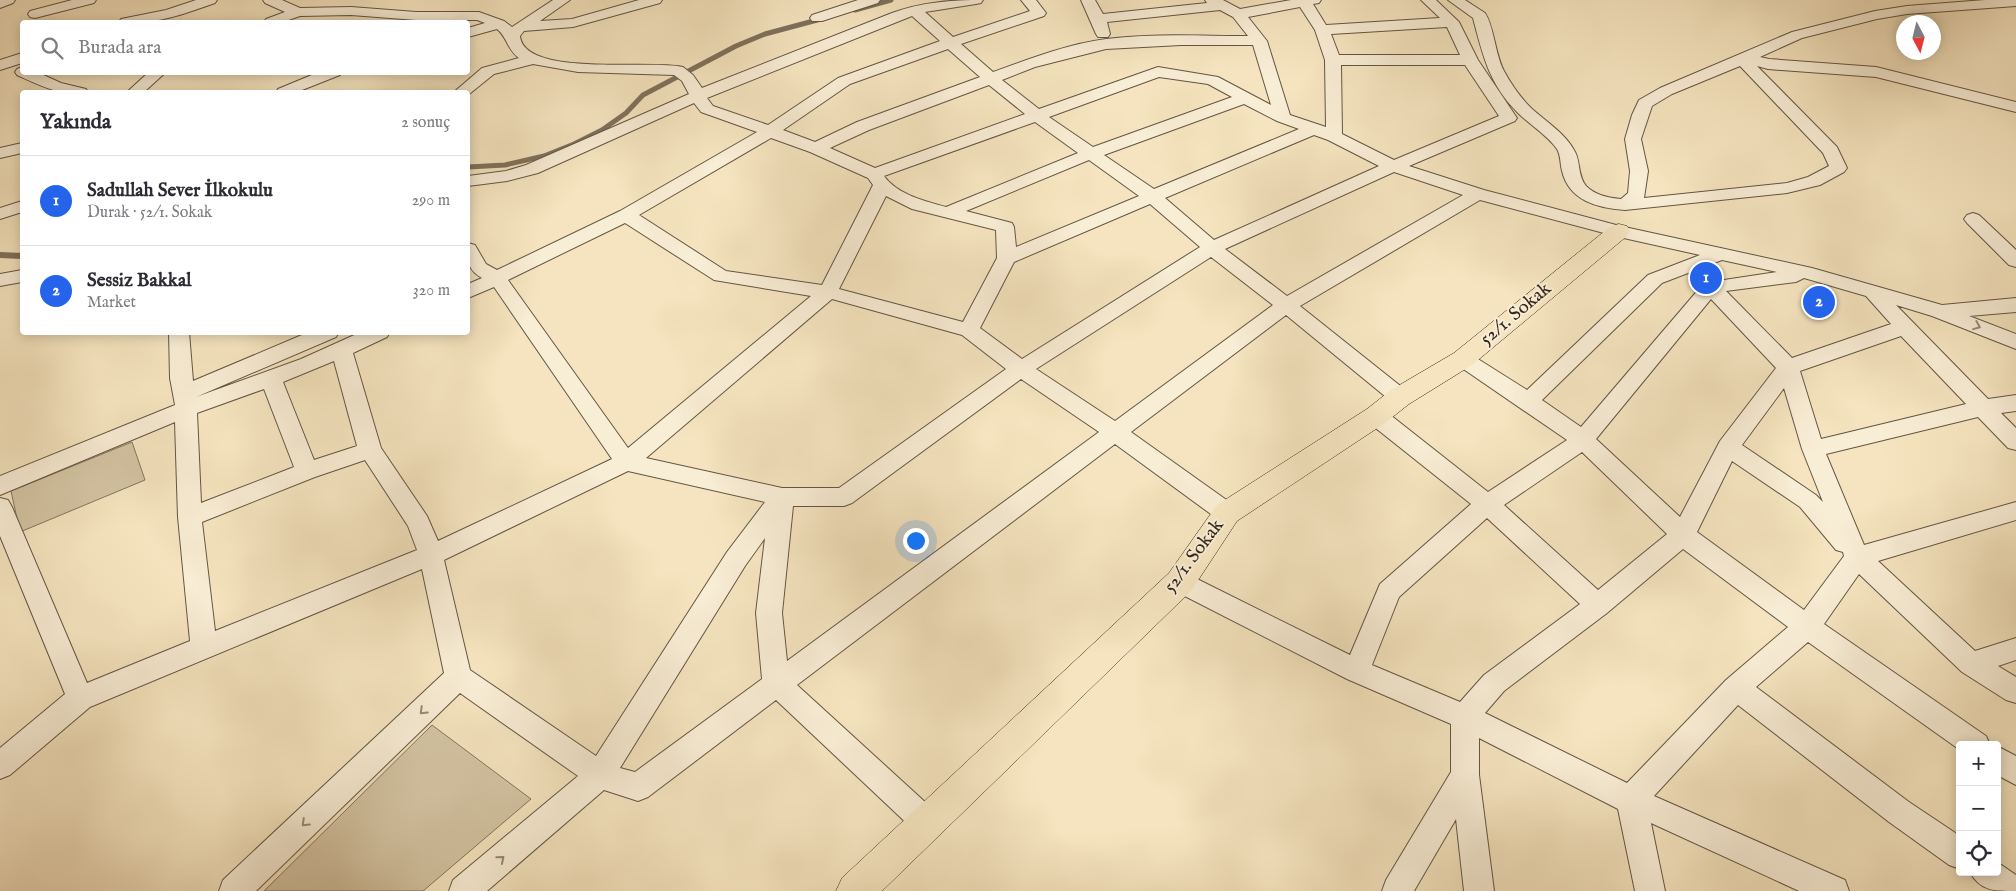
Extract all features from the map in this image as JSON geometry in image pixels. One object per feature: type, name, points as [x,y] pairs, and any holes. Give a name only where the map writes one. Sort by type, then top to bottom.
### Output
[{"type":"main road","name":"52/1. Sokak","points":[[855,891],[1180,582],[1227,513],[1376,416],[1400,397],[1462,359],[1622,218]]},
{"type":"street","points":[[0,4],[8,0]]},
{"type":"street","points":[[34,14],[89,0]]},
{"type":"street","points":[[137,20],[169,14],[210,0]]},
{"type":"street","points":[[270,0],[298,12]]},
{"type":"street","points":[[351,11],[364,0]]},
{"type":"street","points":[[276,20],[298,12],[351,11],[416,16],[479,16],[516,31],[573,23],[655,0]]},
{"type":"street","points":[[817,18],[873,0]]},
{"type":"street","points":[[470,181],[507,176],[532,169],[697,96],[829,42],[914,10],[976,0]]},
{"type":"street","points":[[470,289],[481,273],[626,215],[771,131],[844,81],[1038,13],[1028,0]]},
{"type":"street","points":[[1088,0],[1098,19],[1106,44]]},
{"type":"street","points":[[470,253],[481,273],[626,462],[782,497],[844,497],[1021,369],[1212,248],[1393,166],[1509,118],[1470,60],[1452,22],[1428,0]]},
{"type":"street","points":[[1455,0],[1480,16],[1490,57],[1499,75],[1518,104],[1536,123],[1557,138],[1568,152],[1572,174],[1579,189],[1591,199],[1609,204],[1622,218]]},
{"type":"street","points":[[533,60],[518,50],[513,42],[516,31],[559,1]]},
{"type":"street","points":[[1238,14],[1307,1],[1322,30],[1333,60],[1334,136]]},
{"type":"street","points":[[1622,218],[1638,195],[1639,171],[1633,139],[1645,103],[1666,91],[1797,35],[1875,15],[1907,10],[2016,2]]},
{"type":"street","points":[[1098,19],[1216,3],[1238,14],[1259,41],[1283,118]]},
{"type":"street","points":[[914,10],[991,79],[1037,116],[1153,197],[1212,248],[1400,397]]},
{"type":"street","points":[[1322,30],[1452,22]]},
{"type":"street","points":[[470,32],[499,24]]},
{"type":"street","points":[[816,148],[863,126],[1030,64],[1106,44],[1181,40],[1259,41]]},
{"type":"street","points":[[2,64],[20,59]]},
{"type":"street","points":[[1622,218],[1787,188],[1814,181],[1838,168],[1831,151],[1775,95],[1744,59]]},
{"type":"street","points":[[1744,59],[1768,64],[1876,72],[2016,106]]},
{"type":"street","points":[[464,90],[488,71],[533,60],[580,67],[682,72],[707,109],[816,148],[878,179],[896,195],[918,205],[1005,227],[1007,258],[969,330]]},
{"type":"street","points":[[1333,60],[1470,60]]},
{"type":"street","points":[[2,64],[20,71]]},
{"type":"street","points":[[0,766],[80,698],[431,555],[626,462],[828,292],[878,179],[1037,116],[1158,72],[1212,80],[1283,118],[1334,136],[1393,166],[1478,194],[1622,218],[1722,253],[1812,274],[1938,311],[2016,342]]},
{"type":"street","points":[[30,75],[56,87],[70,90]]},
{"type":"street","points":[[137,90],[155,75]]},
{"type":"street","points":[[289,90],[326,75]]},
{"type":"street","points":[[946,213],[1090,154],[1244,98]]},
{"type":"street","points":[[1007,258],[1313,129]]},
{"type":"street","points":[[0,153],[20,148]]},
{"type":"street","points":[[342,350],[370,450],[419,523],[431,555],[458,677],[600,775],[638,787],[1286,305],[1478,194]]},
{"type":"street","points":[[0,214],[20,207]]},
{"type":"street","points":[[626,215],[722,276],[828,292],[969,330],[1021,369],[1115,432],[1227,513]]},
{"type":"street","points":[[1973,219],[2016,261]]},
{"type":"street","points":[[1528,401],[1654,279],[1722,253]]},
{"type":"street","points":[[1356,671],[1389,590],[1487,504],[1582,440],[1711,287],[1812,274]]},
{"type":"street","points":[[0,280],[20,276]]},
{"type":"street","points":[[1711,287],[1788,367],[1813,448],[1857,557]]},
{"type":"street","points":[[1873,293],[1981,408],[2016,442]]},
{"type":"street","points":[[1938,311],[2016,305]]},
{"type":"street","points":[[1479,891],[1465,775],[1465,717],[1494,683],[1598,605],[1683,535],[1728,447],[1788,367],[1905,326]]},
{"type":"street","points":[[179,335],[181,378],[185,401],[190,517],[204,646]]},
{"type":"street","points":[[0,486],[323,335]]},
{"type":"street","points":[[185,401],[271,379],[374,335]]},
{"type":"street","points":[[1462,359],[1528,401],[1582,440],[1683,535],[1807,627],[1970,741]]},
{"type":"street","points":[[271,379],[307,471]]},
{"type":"street","points":[[1813,448],[1981,408],[2016,402]]},
{"type":"street","points":[[1376,416],[1487,504],[1598,605]]},
{"type":"street","points":[[1728,447],[1808,501],[1857,557],[1971,664],[2016,691]]},
{"type":"street","points":[[190,517],[307,471],[370,450]]},
{"type":"street","points":[[782,497],[769,613],[776,683],[926,822]]},
{"type":"street","points":[[464,891],[600,775],[736,559],[782,497]]},
{"type":"street","points":[[0,506],[80,698]]},
{"type":"street","points":[[1631,800],[1736,688],[1807,627],[1857,557],[2016,511]]},
{"type":"street","points":[[1180,582],[1356,671],[1465,717],[1631,800],[1830,890]]},
{"type":"street","points":[[1971,664],[2016,650]]},
{"type":"street","points":[[234,891],[458,677]]},
{"type":"street","points":[[1736,688],[1899,812],[1956,851]]},
{"type":"street","points":[[2001,762],[2016,772]]},
{"type":"street","points":[[1397,891],[1465,775]]},
{"type":"street","points":[[1631,800],[1650,891]]},
{"type":"street","points":[[1991,876],[2012,891]]},
{"type":"shaded area","points":[[132,442],[145,480],[20,532],[11,491]]},
{"type":"shaded area","points":[[432,725],[531,799],[423,891],[264,891]]},
{"type":"waterway","points":[[855,10],[891,0]]},
{"type":"waterway","points":[[470,167],[505,165],[544,156],[574,144],[602,130],[626,113],[643,95],[736,46],[765,34],[821,19]]},
{"type":"waterway","points":[[0,255],[20,256]]},
{"type":"place","name":"Sadullah Sever İlkokulu","points":[[1706,278]]},
{"type":"place","name":"Sessiz Bakkal","points":[[1819,302]]}]
